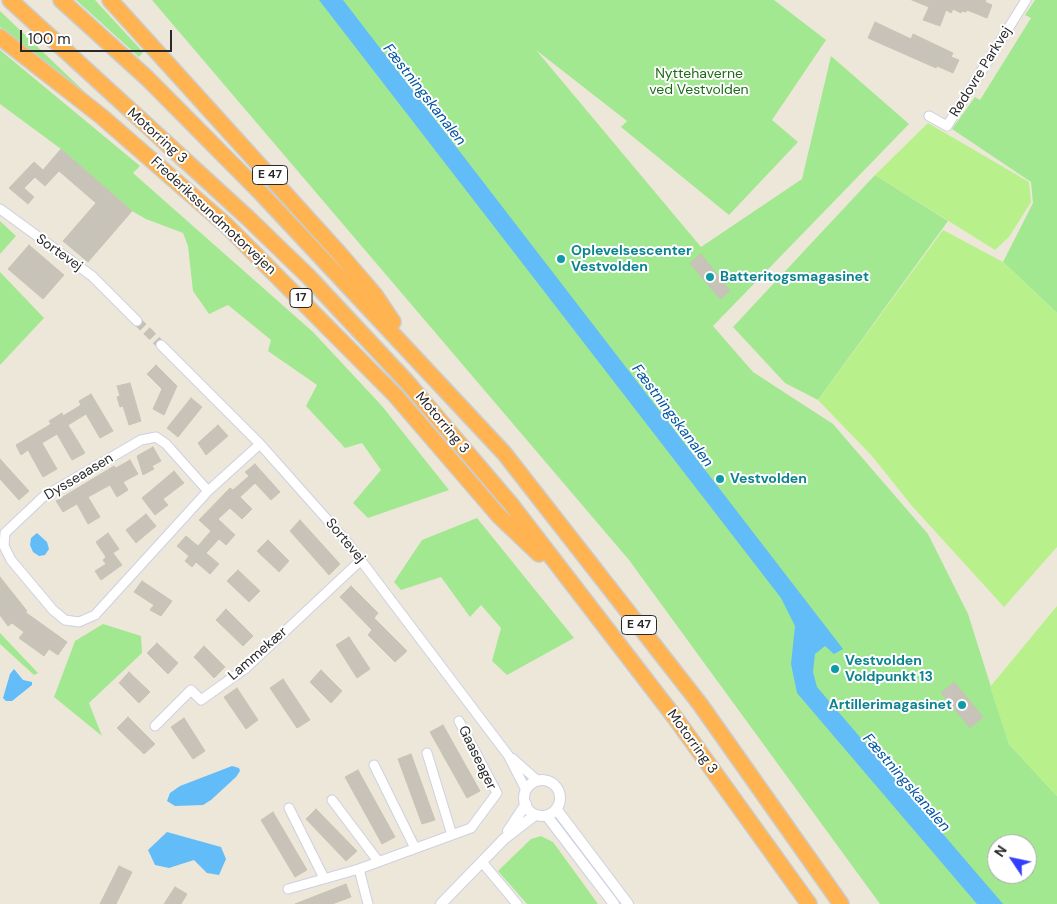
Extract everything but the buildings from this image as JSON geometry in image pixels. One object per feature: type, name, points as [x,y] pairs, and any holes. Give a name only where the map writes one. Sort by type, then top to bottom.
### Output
[{"type":"highway","name":"Motorring 3","points":[[10,0],[241,211],[309,277],[407,382],[510,503],[676,720],[809,904]]},
{"type":"highway","points":[[61,0],[147,78],[261,193],[419,360]]},
{"type":"highway","name":"E 47","points":[[110,0],[339,253],[375,295],[419,360]]},
{"type":"highway","name":"Frederikssundmotorvejen","points":[[0,37],[101,116],[226,225],[395,394],[499,516],[574,588]]},
{"type":"highway","name":"Motorring 3","points":[[419,360],[504,453],[694,696],[841,904]]},
{"type":"street","name":"Rødovre Parkvej","points":[[929,116],[947,126],[1026,0]]},
{"type":"street","name":"Sortevej","points":[[0,209],[92,276],[137,321]]},
{"type":"street","name":"Sortevej","points":[[161,345],[260,444],[361,560],[508,755],[526,790]]},
{"type":"street","name":"Dysseaasen","points":[[208,491],[166,444],[156,438],[141,440],[43,497],[5,533],[4,546],[11,560],[53,610],[66,620],[79,622],[95,615],[208,491],[260,444]]},
{"type":"street","name":"Lammekær","points":[[156,726],[191,690],[201,700],[246,668],[361,560]]},
{"type":"street","name":"Gaaseager","points":[[288,888],[359,869],[472,828],[497,793],[459,721]]},
{"type":"street","points":[[427,752],[452,835]]},
{"type":"street","name":"Sortevej","points":[[508,755],[538,781]]},
{"type":"street","points":[[374,765],[415,848]]},
{"type":"street","points":[[504,839],[526,804],[526,790],[538,781],[549,782],[557,788],[560,799],[556,810],[547,816],[534,814],[526,804]]},
{"type":"street","points":[[332,800],[378,861]]},
{"type":"street","points":[[289,808],[324,878]]},
{"type":"street","points":[[556,810],[628,904]]},
{"type":"street","points":[[441,904],[504,839],[534,814]]},
{"type":"street","points":[[547,816],[614,904]]},
{"type":"street","points":[[482,862],[517,904]]},
{"type":"street","points":[[359,869],[367,904]]},
{"type":"green space","points":[[76,0],[95,0],[143,52],[139,57]]},
{"type":"green space","name":"Vestvolden","points":[[152,0],[774,0],[826,40],[772,120],[798,142],[729,215],[621,127],[627,121],[536,50],[701,247],[802,179],[831,56],[909,124],[713,326],[753,372],[833,424],[928,534],[968,614],[1009,744],[1057,796],[1057,904],[880,904],[629,560]]},
{"type":"green space","points":[[1035,0],[1057,0],[1057,313],[1003,262],[1033,203],[1031,182],[952,129],[975,97],[980,100],[1031,18],[1025,15]]},
{"type":"green space","points":[[0,11],[89,96],[0,27]]},
{"type":"green space","points":[[0,50],[140,166],[133,173],[313,332],[382,406],[449,490],[368,518],[353,503],[381,470],[362,443],[345,448],[306,406],[317,385],[268,351],[271,340],[228,305],[209,314],[193,291],[188,246],[183,233],[146,219],[132,211],[61,149],[0,104]]},
{"type":"green space","points":[[928,123],[1029,182],[1031,202],[1009,237],[995,250],[875,175]]},
{"type":"green space","points":[[875,175],[948,221],[818,400],[785,383],[733,327]]},
{"type":"green space","points":[[0,221],[16,236],[0,254]]},
{"type":"green space","points":[[943,230],[1003,262],[1057,313],[1057,547],[1004,607],[912,506],[872,456],[818,400]]},
{"type":"green space","points":[[0,272],[44,318],[0,365]]},
{"type":"green space","points":[[477,518],[574,638],[507,675],[492,661],[501,628],[481,605],[470,617],[441,577],[401,590],[394,582],[422,540]]},
{"type":"green space","points":[[1057,606],[1057,796],[1009,744],[990,687]]},
{"type":"green space","points":[[103,624],[141,636],[142,653],[89,703],[102,736],[54,697],[75,641]]},
{"type":"green space","points":[[0,633],[38,673],[34,675],[0,644]]},
{"type":"green space","points":[[541,836],[553,842],[598,904],[527,904],[498,871],[531,839]]},
{"type":"water","points":[[319,0],[343,0],[843,649],[834,654],[825,646],[815,654],[813,672],[817,687],[1003,904],[977,904],[797,693],[791,664],[795,626],[781,598]]},
{"type":"water","points":[[37,533],[47,542],[49,549],[45,555],[39,556],[33,552],[30,545],[31,538]]},
{"type":"water","points":[[14,669],[23,680],[32,682],[32,685],[12,701],[6,701],[3,698],[10,674]]},
{"type":"water","points":[[232,766],[239,768],[240,771],[236,777],[203,805],[175,806],[167,801],[170,793],[180,786]]},
{"type":"water","points":[[167,832],[221,847],[226,859],[219,875],[207,873],[194,860],[169,868],[155,865],[148,850]]},
{"type":"tunnel","points":[[137,321],[161,345]]},
{"type":"place","name":"Oplevelsescenter Vestvolden","points":[[561,259]]},
{"type":"place","name":"Batteritogsmagasinet","points":[[710,277]]},
{"type":"place","name":"Vestvolden","points":[[720,479]]},
{"type":"place","name":"Vestvolden Voldpunkt 13","points":[[835,669]]},
{"type":"place","name":"Artillerimagasinet","points":[[962,705]]},
{"type":"park label","name":"Nyttehaverne ved Vestvolden","points":[[699,82]]},
{"type":"water label","name":"Fæstningskanalen","points":[[424,95]]},
{"type":"water label","name":"Fæstningskanalen","points":[[672,416]]},
{"type":"water label","name":"Fæstningskanalen","points":[[906,783]]}]
